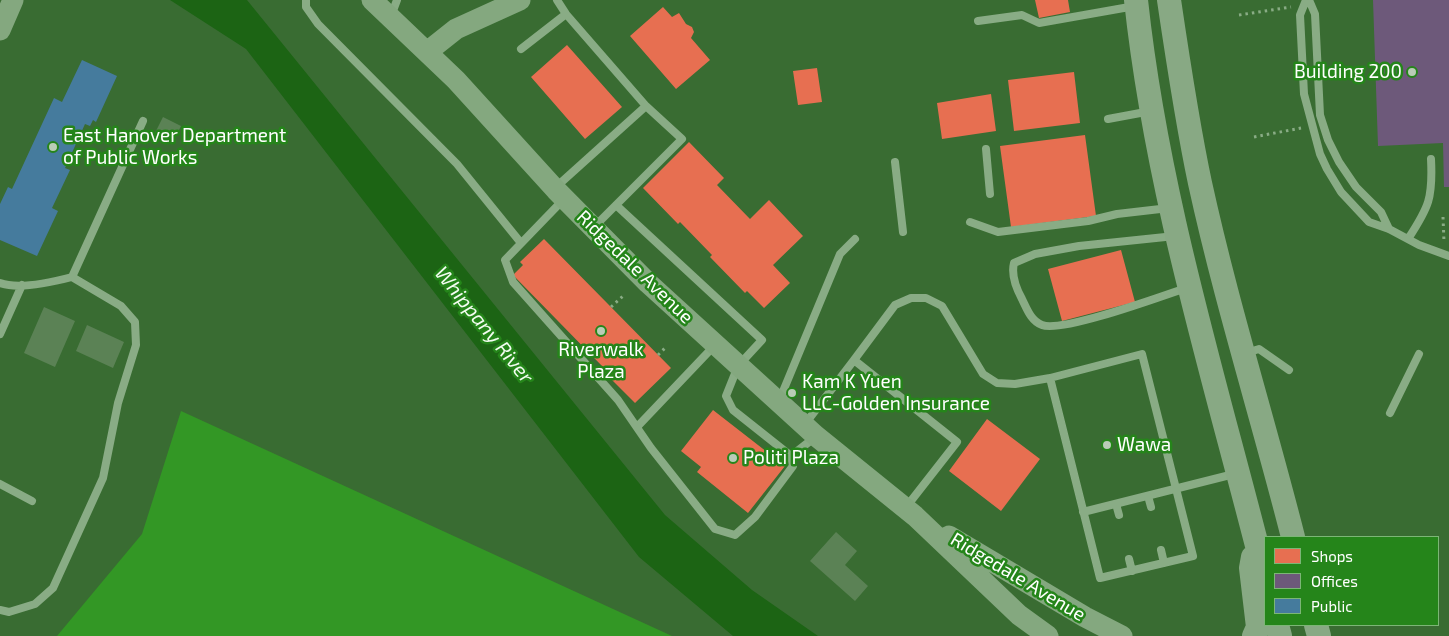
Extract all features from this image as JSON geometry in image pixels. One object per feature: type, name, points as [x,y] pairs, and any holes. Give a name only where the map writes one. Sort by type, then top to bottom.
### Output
[{"type":"main road","name":"Ridgedale Avenue","points":[[372,0],[394,9],[427,52],[456,80],[560,193],[648,284],[810,431],[910,512],[1019,615],[1048,636]]},
{"type":"main road","points":[[427,52],[456,29],[520,0]]},
{"type":"main road","points":[[1169,0],[1200,183],[1293,536]]},
{"type":"main road","points":[[1136,3],[1152,111],[1177,236],[1264,573]]},
{"type":"main road","name":"Ridgedale Avenue","points":[[910,512],[1085,617],[1122,636]]},
{"type":"main road","points":[[1254,636],[1258,627],[1251,568],[1256,540]]},
{"type":"lane","points":[[306,0],[306,7],[318,24],[457,164],[521,243]]},
{"type":"lane","points":[[557,0],[566,14],[646,106],[682,139],[594,228]]},
{"type":"lane","points":[[1308,0],[1300,15],[1304,94],[1320,154],[1341,192],[1369,222],[1449,256]]},
{"type":"lane","points":[[1308,0],[1315,14],[1320,115],[1328,140],[1339,162],[1356,187],[1380,212],[1389,229]]},
{"type":"lane","points":[[978,21],[1022,15],[1039,23],[1136,3]]},
{"type":"lane","points":[[521,49],[566,14]]},
{"type":"lane","points":[[616,205],[762,340],[738,366],[726,396],[733,410],[791,456],[793,466],[755,517],[735,535],[715,529],[618,400],[513,282],[505,260],[521,243],[560,193],[646,106]]},
{"type":"lane","points":[[1108,119],[1152,111]]},
{"type":"lane","points":[[72,277],[143,121]]},
{"type":"lane","points":[[986,149],[990,194]]},
{"type":"lane","points":[[1408,239],[1421,219],[1430,198],[1432,184],[1431,159]]},
{"type":"lane","points":[[895,162],[903,232]]},
{"type":"lane","points":[[970,222],[998,232],[1088,221],[1124,213],[1171,208]]},
{"type":"lane","points":[[1177,236],[1079,246],[1035,254],[1014,263],[1012,272],[1033,320],[1044,326],[1057,326],[1085,320],[1189,287]]},
{"type":"lane","points":[[778,402],[840,254],[855,239]]},
{"type":"lane","points":[[0,283],[7,286],[37,284],[72,277],[121,306],[135,322],[136,345],[118,403],[103,478],[53,588],[34,604],[9,612],[0,610]]},
{"type":"lane","points":[[0,334],[22,285]]},
{"type":"lane","points":[[791,456],[810,431],[854,360],[895,305],[911,298],[926,298],[942,306],[983,374],[997,383],[1015,384],[1050,378],[1142,354],[1193,556],[1100,578],[1050,378]]},
{"type":"lane","points":[[637,427],[715,345]]},
{"type":"lane","points":[[1244,353],[1259,349],[1289,370]]},
{"type":"lane","points":[[1390,413],[1419,354]]},
{"type":"lane","points":[[854,360],[957,442],[910,512]]},
{"type":"lane","points":[[1084,512],[1237,474]]},
{"type":"lane","points":[[0,484],[32,501]]},
{"type":"lane","points":[[1148,496],[1151,507]]},
{"type":"lane","points":[[1116,504],[1119,515]]},
{"type":"lane","points":[[1161,550],[1164,563]]},
{"type":"lane","points":[[1129,559],[1132,570]]},
{"type":"path","points":[[1239,15],[1291,7]]},
{"type":"path","points":[[1254,137],[1304,127]]},
{"type":"path","points":[[1443,217],[1444,242],[1449,244]]},
{"type":"path","points":[[610,307],[623,296]]},
{"type":"path","points":[[658,355],[666,347]]},
{"type":"shaded area","points":[[181,411],[672,636],[57,636],[142,534]]},
{"type":"water","name":"Whippany River","points":[[170,0],[247,0],[665,515],[752,590],[818,636],[733,636],[639,557],[246,49]]},
{"type":"building: Shops","points":[[1035,0],[1068,0],[1070,12],[1039,18]]},
{"type":"building: Shops","points":[[663,7],[672,17],[679,13],[686,24],[692,27],[694,32],[691,38],[710,60],[676,89],[630,36]]},
{"type":"building: Shops","points":[[567,45],[622,107],[585,139],[531,77]]},
{"type":"building: Shops","points":[[817,68],[822,102],[798,105],[793,71]]},
{"type":"building: Shops","points":[[1074,72],[1080,123],[1014,131],[1008,80]]},
{"type":"building: Shops","points":[[991,94],[996,131],[942,139],[937,103]]},
{"type":"building: Shops","points":[[1085,135],[1096,216],[1011,227],[1000,146]]},
{"type":"building: Shops","points":[[689,142],[724,178],[717,185],[750,219],[769,200],[803,236],[773,265],[790,283],[764,308],[747,291],[745,293],[710,257],[712,255],[680,222],[678,224],[643,188]]},
{"type":"building: Shops","name":"Riverwalk Plaza","points":[[544,239],[671,368],[635,403],[600,368],[602,366],[513,275],[523,265],[520,262]]},
{"type":"building: Shops","points":[[1121,250],[1135,302],[1062,321],[1048,269]]},
{"type":"building: Shops","name":"Politi Plaza","points":[[713,410],[785,466],[748,513],[697,472],[701,467],[681,451]]},
{"type":"building: Shops","points":[[987,419],[1040,459],[1001,511],[949,471]]},
{"type":"building: Offices","name":"Building 200","points":[[1373,0],[1449,0],[1449,187],[1444,187],[1443,143],[1378,146]]},
{"type":"building: Public","name":"East Hanover Department of Public Works","points":[[82,60],[117,76],[96,122],[93,120],[90,126],[85,124],[65,168],[70,170],[52,208],[58,211],[37,256],[0,240],[0,204],[8,187],[12,189],[54,98],[62,102]]},
{"type":"building: Other","points":[[163,117],[181,126],[172,144],[154,135]]},
{"type":"building: Other","points":[[44,307],[75,321],[55,367],[24,353]]},
{"type":"building: Other","points":[[87,325],[124,342],[113,368],[76,351]]},
{"type":"building: Other","points":[[836,532],[857,551],[845,565],[868,586],[855,601],[810,561]]},
{"type":"place","name":"Building 200","points":[[1412,72]]},
{"type":"place","name":"East Hanover Department of Public Works","points":[[53,147]]},
{"type":"place","name":"Riverwalk Plaza","points":[[601,331]]},
{"type":"place","name":"Kam K Yuen LLC-Golden Insurance","points":[[792,393]]},
{"type":"place","name":"Wawa","points":[[1107,445]]},
{"type":"place","name":"Politi Plaza","points":[[733,458]]}]
